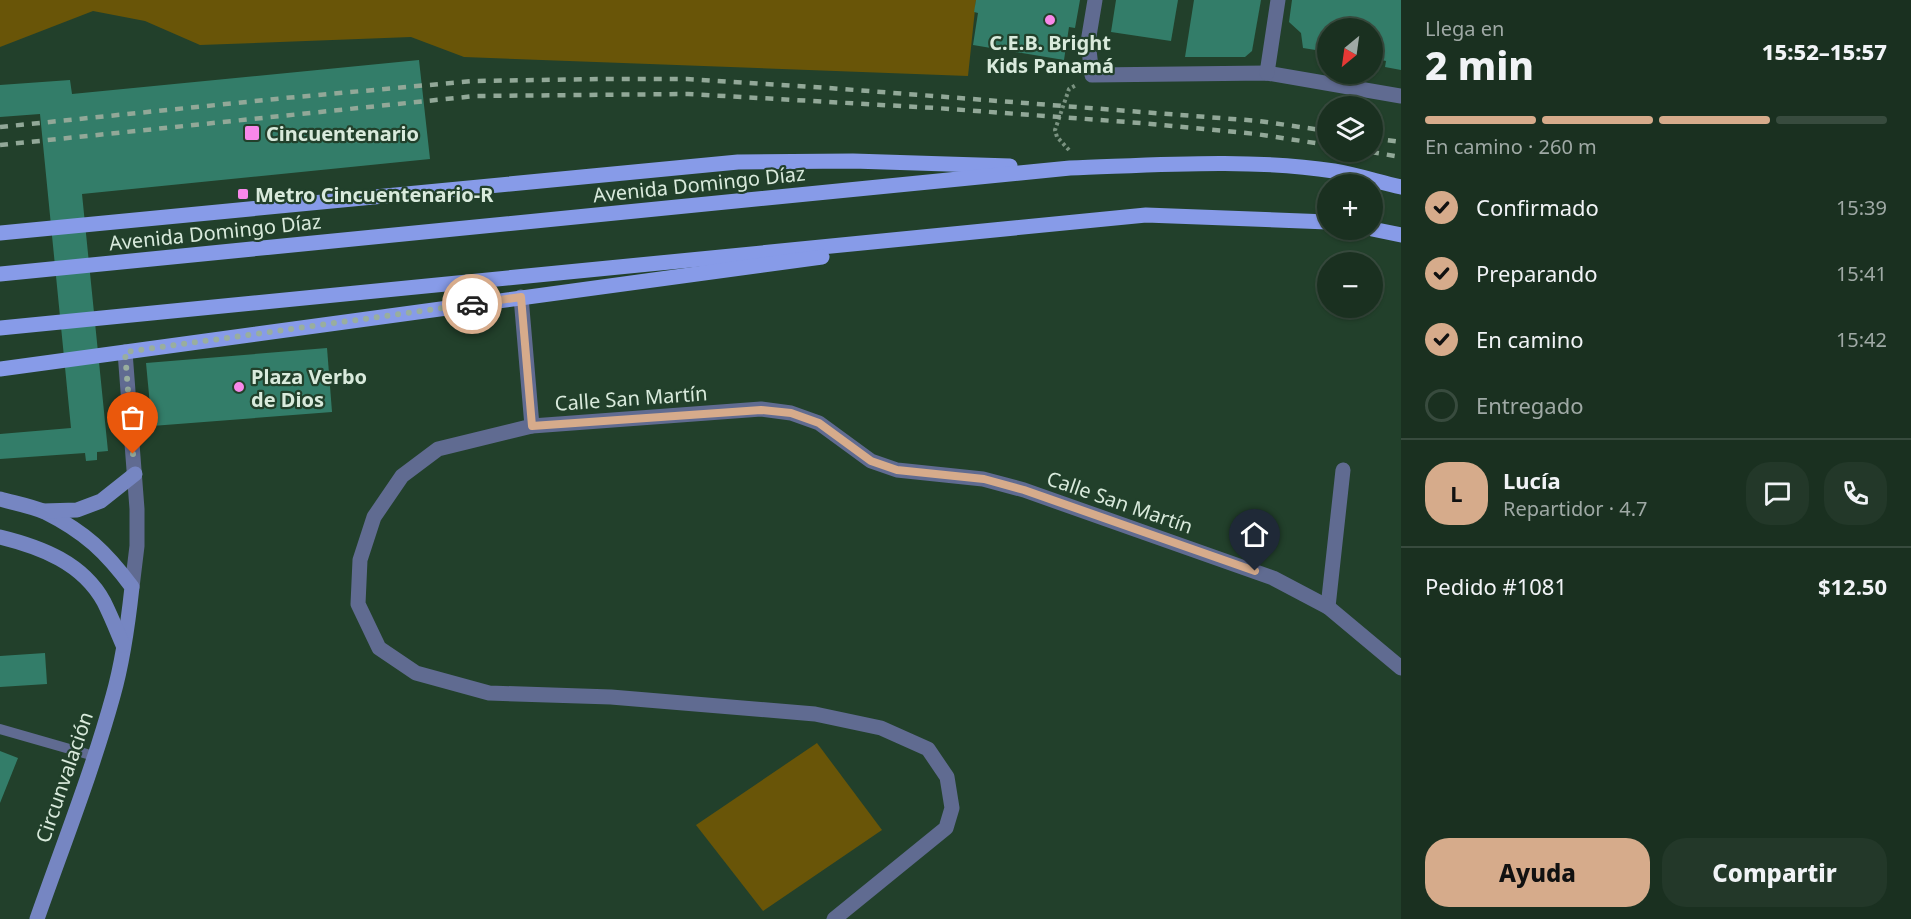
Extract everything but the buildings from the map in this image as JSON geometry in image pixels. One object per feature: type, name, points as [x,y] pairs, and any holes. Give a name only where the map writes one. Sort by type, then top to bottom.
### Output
[{"type":"main road","points":[[0,233],[738,162],[853,161],[1070,168]]},
{"type":"main road","name":"Avenida Domingo Díaz","points":[[0,274],[1070,168],[1169,164],[1255,164],[1335,171],[1401,187]]},
{"type":"main road","points":[[0,328],[1146,215],[1317,222]]},
{"type":"main road","points":[[1383,231],[1401,235]]},
{"type":"main road","points":[[0,369],[786,263],[973,233]]},
{"type":"main road","points":[[43,511],[77,510],[101,501],[135,474]]},
{"type":"main road","points":[[0,499],[43,511],[88,537],[110,558],[132,587]]},
{"type":"main road","points":[[0,537],[61,558],[84,575],[103,600],[124,646]]},
{"type":"main road","name":"Circunvalación","points":[[37,919],[113,695],[124,646],[132,587]]},
{"type":"street","points":[[1095,0],[1088,42],[1092,75],[1266,73],[1401,96]]},
{"type":"street","points":[[1266,73],[1278,0]]},
{"type":"street","points":[[521,297],[532,426]]},
{"type":"street","name":"Circunvalación","points":[[125,352],[135,474],[137,546],[132,587]]},
{"type":"street","name":"Calle San Martín","points":[[834,919],[946,828],[952,808],[947,777],[928,749],[881,728],[815,714],[611,697],[489,693],[416,673],[379,648],[358,604],[360,560],[374,517],[402,476],[438,449],[532,426],[761,410],[791,413],[819,423],[871,461],[897,470],[984,479],[1024,490],[1273,578],[1328,607],[1401,668]]},
{"type":"street","points":[[1328,607],[1343,470]]},
{"type":"lane","points":[[0,729],[94,756]]},
{"type":"path","points":[[1055,130],[1069,89]]},
{"type":"shaded area","points":[[0,0],[976,0],[968,76],[464,57],[411,37],[200,45],[145,21],[93,11],[0,47]]},
{"type":"shaded area","points":[[817,743],[882,830],[763,911],[696,825]]},
{"type":"railway","points":[[0,127],[473,81],[687,79],[1259,121],[1317,129]]},
{"type":"railway","points":[[0,145],[475,96],[688,94],[936,108],[1141,123],[1256,134],[1317,143]]},
{"type":"railway","points":[[1383,140],[1401,142]]},
{"type":"railway","points":[[1383,154],[1401,157]]},
{"type":"way so far","points":[[133,454],[125,352],[472,304]]},
{"type":"place","name":"C.E.B. Bright Kids Panamá","points":[[1050,20]]},
{"type":"place","name":"Cincuentenario","points":[[252,133]]},
{"type":"place","name":"Metro Cincuentenario-R","points":[[243,194]]},
{"type":"place","name":"Plaza Verbo de Dios","points":[[239,387]]},
{"type":"route","points":[[472,304],[521,297],[532,426],[761,410],[791,413],[819,423],[871,461],[897,470],[984,479],[1024,490],[1255,571]]}]
